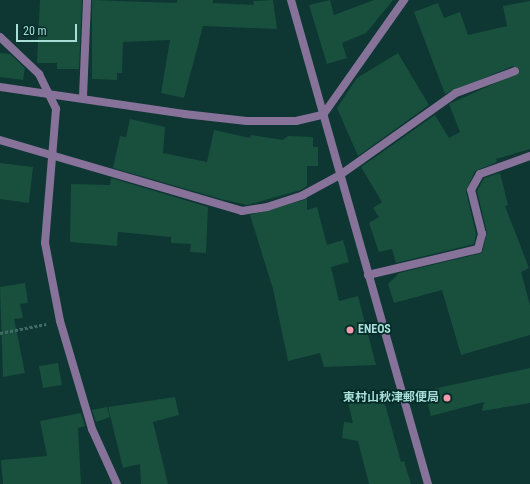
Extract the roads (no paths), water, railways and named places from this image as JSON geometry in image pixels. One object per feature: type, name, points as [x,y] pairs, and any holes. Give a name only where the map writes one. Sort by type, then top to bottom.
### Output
[{"type":"street","points":[[83,97],[87,0]]},
{"type":"street","points":[[290,0],[428,484]]},
{"type":"street","points":[[0,87],[83,97],[247,121],[296,121],[323,115],[404,0]]},
{"type":"street","points":[[0,37],[22,54],[52,94],[56,109],[51,155],[46,242],[60,321],[92,429],[117,484]]},
{"type":"street","points":[[0,140],[242,211],[303,196],[340,175],[456,94],[515,71]]},
{"type":"street","points":[[368,275],[478,249],[482,234],[471,190],[480,174],[530,156]]},
{"type":"place","name":"ENEOS","points":[[350,330]]},
{"type":"place","name":"東村山秋津郵便局","points":[[447,398]]}]
